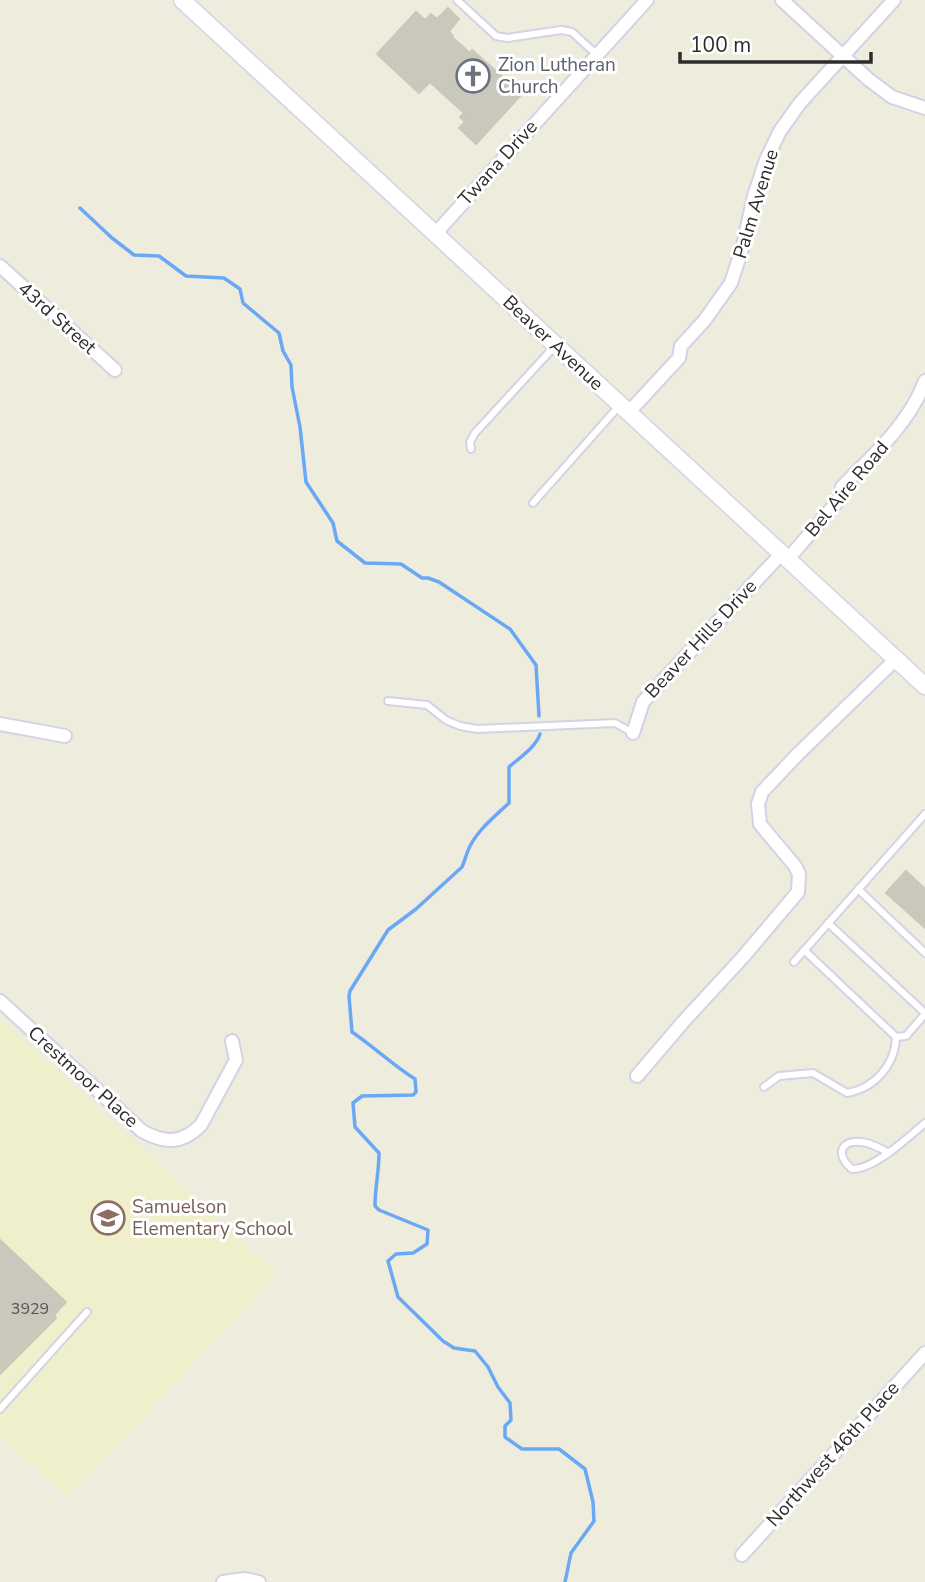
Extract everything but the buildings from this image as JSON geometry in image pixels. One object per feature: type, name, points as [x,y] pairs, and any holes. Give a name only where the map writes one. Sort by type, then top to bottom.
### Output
[{"type":"main road","name":"Beaver Avenue","points":[[182,0],[925,685]]},
{"type":"street","name":"Twana Drive","points":[[435,234],[647,0]]},
{"type":"street","points":[[782,0],[868,79],[892,97],[925,108]]},
{"type":"street","name":"Palm Avenue","points":[[624,409],[679,358],[681,346],[704,321],[731,283],[743,246],[754,196],[775,140],[800,103],[894,0]]},
{"type":"street","name":"43rd Street","points":[[0,266],[115,370]]},
{"type":"street","name":"Bel Aire Road","points":[[785,556],[839,500],[842,487],[901,424],[925,381]]},
{"type":"street","name":"Beaver Hills Drive","points":[[633,733],[643,702],[785,556]]},
{"type":"street","points":[[637,1076],[797,892],[799,874],[795,866],[760,824],[758,804],[762,792],[896,659]]},
{"type":"street","points":[[0,724],[65,736]]},
{"type":"street","name":"Crestmoor Place","points":[[0,1001],[142,1131],[157,1139],[179,1139],[195,1132],[201,1125],[236,1060],[232,1041]]},
{"type":"street","name":"Northwest 46th Place","points":[[742,1555],[925,1353]]},
{"type":"street","points":[[223,1582],[245,1579],[259,1582]]},
{"type":"lane","points":[[457,0],[496,36],[507,38],[561,30],[572,32],[597,55]]},
{"type":"lane","points":[[471,449],[470,442],[475,433],[556,345]]},
{"type":"lane","points":[[533,503],[624,409]]},
{"type":"lane","points":[[388,701],[427,705],[446,720],[477,729],[615,723],[633,733]]},
{"type":"lane","points":[[794,962],[925,814]]},
{"type":"lane","points":[[858,889],[925,953]]},
{"type":"lane","points":[[804,950],[896,1037],[906,1036],[925,1013],[828,923]]},
{"type":"lane","points":[[765,1087],[779,1076],[813,1073],[847,1093],[859,1091],[874,1082],[892,1061],[896,1037]]},
{"type":"lane","points":[[888,1152],[865,1142],[854,1142],[847,1143],[841,1155],[845,1163],[855,1170],[865,1167],[888,1152],[925,1123]]},
{"type":"lane","points":[[0,1409],[87,1312]]},
{"type":"shaded area","name":"Samuelson Elementary School","points":[[0,1018],[277,1274],[68,1498],[0,1436]]},
{"type":"waterway","points":[[80,208],[134,255],[159,256],[186,276],[224,278],[240,289],[243,303],[279,333],[283,351],[291,365],[306,482],[333,523],[337,541],[365,563],[401,564],[422,578],[439,582],[510,629],[536,665],[539,716]]},
{"type":"waterway","points":[[540,734],[531,748],[509,767],[509,803],[478,834],[462,867],[416,909],[388,930],[349,996],[352,1032],[415,1079],[416,1092],[413,1095],[362,1096],[353,1103],[355,1127],[379,1153],[375,1206],[428,1230],[427,1244],[413,1253],[396,1254],[388,1261],[398,1297],[443,1341],[454,1348],[475,1351],[488,1367],[510,1403],[511,1420],[505,1426],[505,1437],[522,1449],[559,1449],[585,1469],[593,1502],[594,1521],[571,1553],[565,1582]]},
{"type":"place","name":"Zion Lutheran Church","points":[[473,76]]},
{"type":"place","name":"Samuelson Elementary School","points":[[108,1218]]}]
